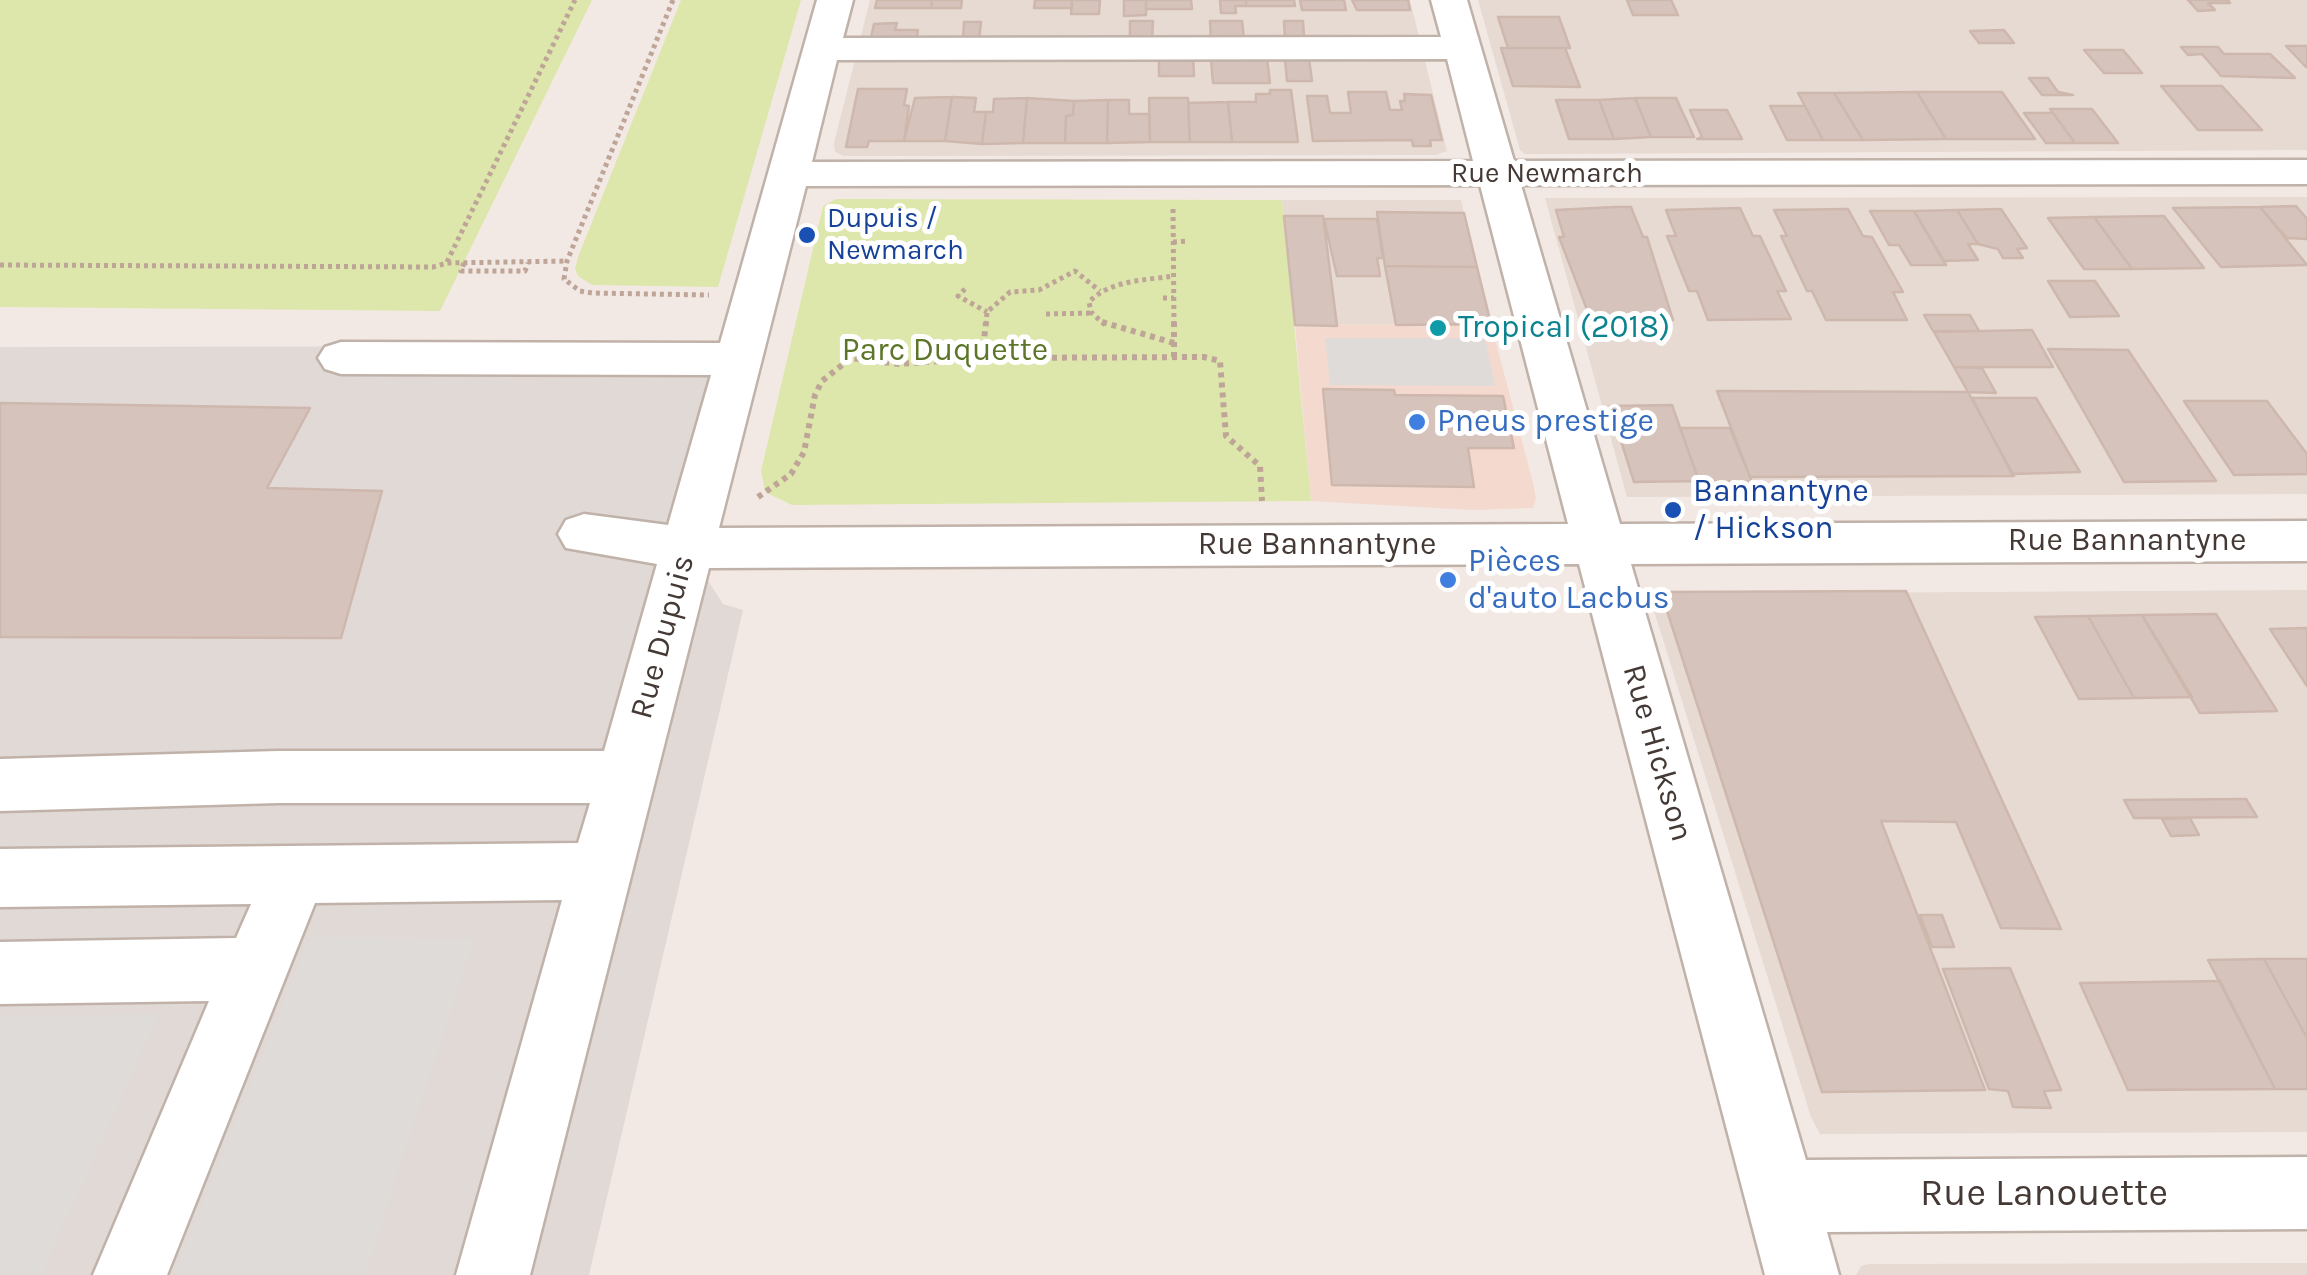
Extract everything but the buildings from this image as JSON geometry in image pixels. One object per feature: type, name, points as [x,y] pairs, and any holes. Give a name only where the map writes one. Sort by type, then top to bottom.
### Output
[{"type":"street","name":"Rue Dupuis","points":[[493,1275],[835,0]]},
{"type":"street","name":"Rue Hickson","points":[[1449,0],[1802,1275]]},
{"type":"street","points":[[822,49],[1462,48]]},
{"type":"street","name":"Rue Newmarch","points":[[788,174],[2307,172]]},
{"type":"street","points":[[341,358],[738,359]]},
{"type":"street","name":"Rue Bannantyne","points":[[584,534],[687,548],[2307,540]]},
{"type":"street","points":[[0,784],[278,776],[626,776]]},
{"type":"street","points":[[0,878],[600,871]]},
{"type":"street","points":[[130,1275],[296,874]]},
{"type":"street","points":[[0,973],[256,969]]},
{"type":"street","name":"Rue Lanouette","points":[[1780,1196],[2307,1193]]},
{"type":"path","points":[[446,263],[576,0]]},
{"type":"path","points":[[673,0],[567,261],[564,278],[580,292],[756,295]]},
{"type":"path","points":[[1173,196],[1174,358]]},
{"type":"path","points":[[1174,242],[1189,241]]},
{"type":"path","points":[[0,265],[432,267],[464,263],[460,271],[525,271],[528,263],[567,261]]},
{"type":"path","points":[[982,358],[987,312],[1010,292],[1039,290],[1075,272],[1100,290]]},
{"type":"path","points":[[1092,313],[1093,299],[1100,290],[1120,283],[1174,276]]},
{"type":"path","points":[[965,288],[958,296],[987,312]]},
{"type":"path","points":[[1164,298],[1174,298]]},
{"type":"path","points":[[1046,314],[1092,313],[1116,330],[1174,343]]},
{"type":"path","points":[[972,326],[985,325]]},
{"type":"path","points":[[758,497],[791,474],[804,452],[814,394],[822,381],[857,352]]},
{"type":"path","points":[[851,358],[899,364],[982,358],[1220,361],[1226,436],[1260,466],[1262,505]]},
{"type":"shaded area","points":[[870,0],[1410,0],[1447,151],[1436,155],[844,156],[835,152],[834,143]]},
{"type":"shaded area","points":[[1478,0],[2307,0],[2307,150],[1525,154],[1520,150]]},
{"type":"shaded area","points":[[2307,197],[2307,494],[1627,497],[1545,198]]},
{"type":"shaded area","points":[[1282,200],[1461,200],[1491,324],[1295,325]]},
{"type":"shaded area","points":[[1491,324],[1532,479],[1536,498],[1533,508],[1473,510],[1311,501],[1295,325]]},
{"type":"shaded area","points":[[1325,338],[1485,338],[1495,386],[1330,385]]},
{"type":"shaded area","points":[[722,346],[687,548],[723,604],[743,610],[589,1275],[0,1275],[0,347]]},
{"type":"shaded area","points":[[2307,590],[2307,1132],[1820,1134],[1811,1117],[1651,601],[1657,601],[1657,594]]},
{"type":"shaded area","points":[[310,937],[474,939],[365,1275],[174,1275]]},
{"type":"shaded area","points":[[159,1014],[41,1275],[0,1275],[0,1016]]},
{"type":"shaded area","points":[[2307,1263],[2307,1275],[1856,1275],[1861,1266],[1869,1264]]},
{"type":"green space","points":[[0,0],[592,0],[440,311],[0,307]]},
{"type":"green space","points":[[681,0],[801,0],[718,287],[592,285],[578,276],[578,257]]},
{"type":"green space","name":"Parc Duquette","points":[[836,199],[1282,200],[1311,501],[792,505],[765,492],[761,471],[823,206]]},
{"type":"place","name":"Dupuis / Newmarch","points":[[807,235]]},
{"type":"place","name":"Tropical (2018)","points":[[1438,328]]},
{"type":"place","name":"Pneus prestige","points":[[1417,422]]},
{"type":"place","name":"Bannantyne / Hickson","points":[[1673,510]]},
{"type":"place","name":"Pièces d'auto Lacbus","points":[[1448,580]]}]
